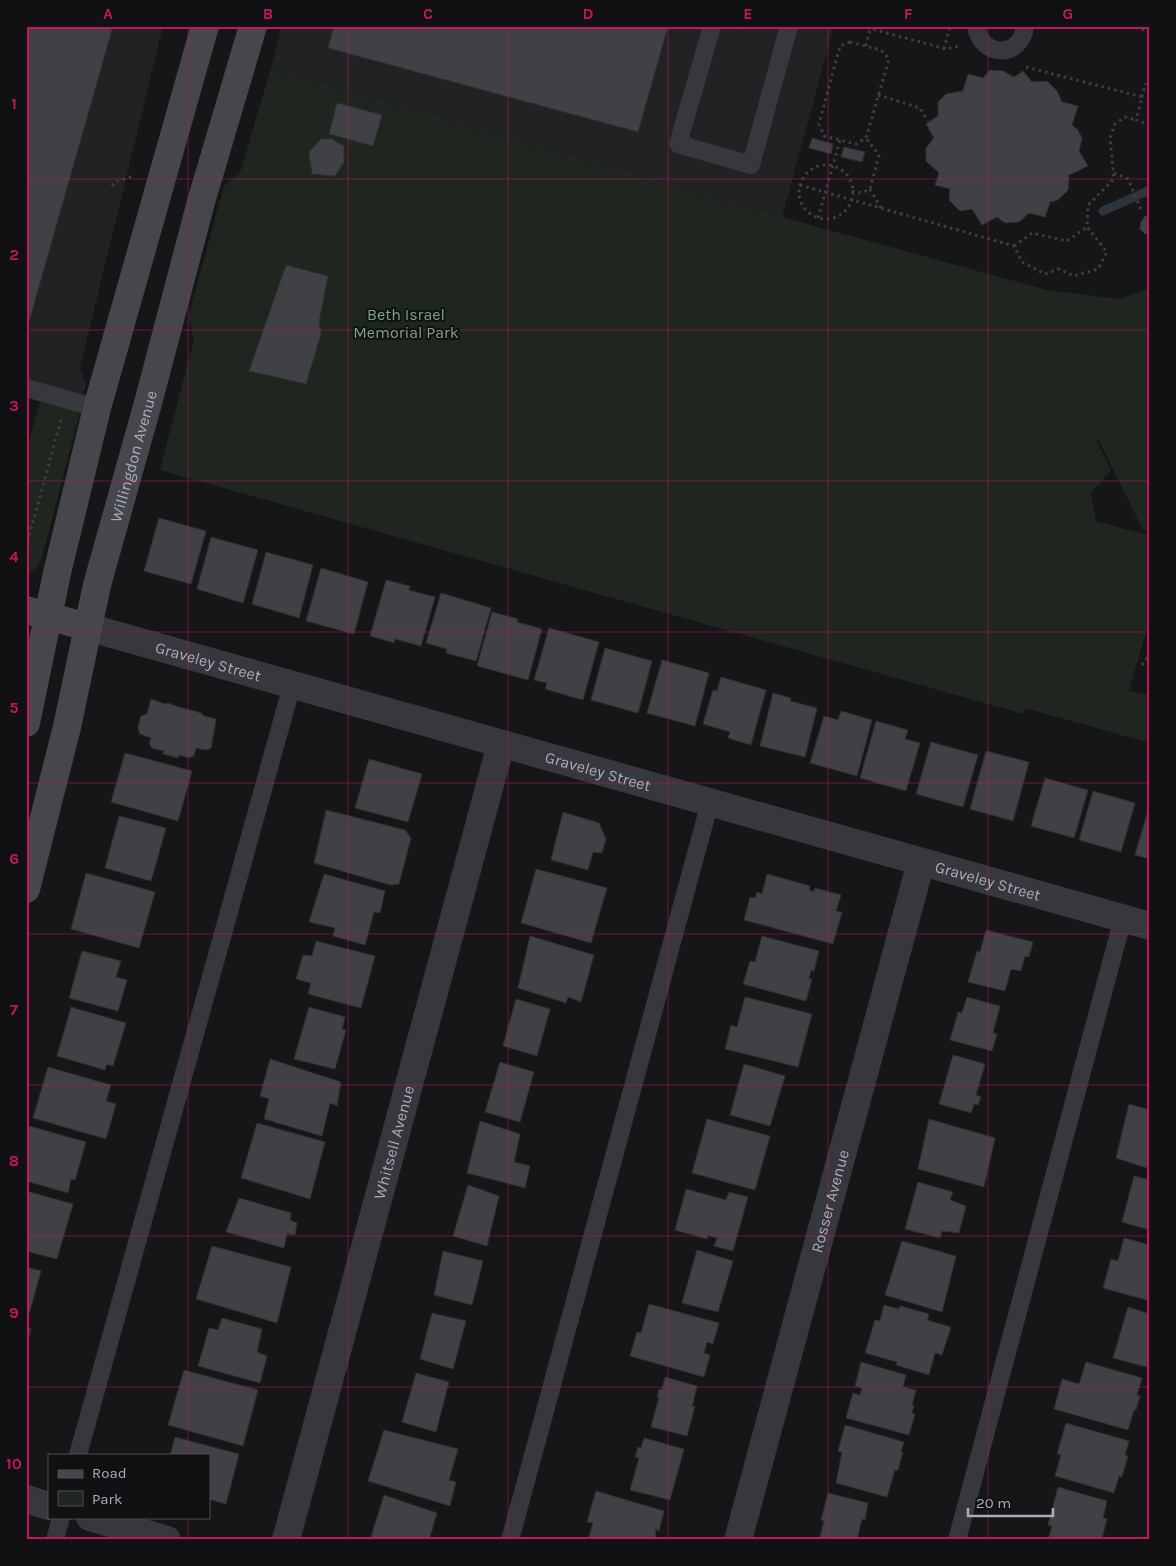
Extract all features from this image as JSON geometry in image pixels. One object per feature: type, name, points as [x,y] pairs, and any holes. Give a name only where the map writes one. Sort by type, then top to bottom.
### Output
[{"type":"main road","points":[[26,724],[37,613],[97,408],[204,26]]},
{"type":"main road","name":"Willingdon Avenue","points":[[26,889],[67,727],[97,585],[148,403],[201,202],[252,26]]},
{"type":"main road","name":"Graveley Street","points":[[37,613],[87,627]]},
{"type":"street","name":"Graveley Street","points":[[87,627],[1150,926]]},
{"type":"street","name":"Whitsell Avenue","points":[[286,1540],[501,744]]},
{"type":"street","name":"Rosser Avenue","points":[[738,1540],[921,862]]},
{"type":"street","points":[[26,1499],[48,1506]]},
{"type":"street","points":[[93,1518],[167,1540]]},
{"type":"lane","points":[[712,26],[678,144],[751,165],[789,26]]},
{"type":"lane","points":[[976,26],[982,43],[997,50],[1005,50],[1019,42],[1025,26]]},
{"type":"lane","points":[[26,388],[97,408]]},
{"type":"lane","points":[[78,1454],[292,685]]},
{"type":"lane","points":[[510,1540],[710,802]]},
{"type":"lane","points":[[957,1540],[1123,918]]},
{"type":"lane","points":[[55,1540],[61,1518]]},
{"type":"path","points":[[944,48],[950,26]]},
{"type":"path","points":[[1129,26],[1147,32],[1150,35]]},
{"type":"path","points":[[866,46],[870,29]]},
{"type":"path","points":[[850,42],[866,46],[881,50],[889,59],[878,95],[866,138],[856,144],[824,136],[819,124],[840,46],[850,42]]},
{"type":"path","points":[[1142,97],[1146,83]]},
{"type":"path","points":[[878,95],[920,108],[928,121]]},
{"type":"path","points":[[800,185],[1014,246],[1022,262],[1046,274],[1060,270],[1074,276],[1098,270],[1107,252],[1087,227],[1088,205],[1114,179],[1110,138],[1115,124],[1125,117],[1136,120]]},
{"type":"path","points":[[852,191],[862,194],[870,189],[879,155],[866,138]]},
{"type":"path","points":[[818,218],[840,140]]},
{"type":"path","points":[[832,166],[840,169],[851,182],[851,200],[848,207],[834,218],[818,218],[809,213],[799,198],[801,180],[814,167],[832,166]]},
{"type":"path","points":[[1114,173],[1128,178],[1141,209]]},
{"type":"path","points":[[870,189],[881,208]]},
{"type":"path","points":[[1014,246],[1032,234],[1067,241],[1087,227]]},
{"type":"path","points":[[26,548],[62,415]]},
{"type":"path","points":[[1142,665],[1150,654]]},
{"type":"shaded area","points":[[26,26],[163,26],[80,368],[86,384],[82,404],[26,388]]},
{"type":"shaded area","points":[[282,26],[834,26],[782,217],[271,68]]},
{"type":"green space","name":"Beth Israel Memorial Park","points":[[271,68],[782,217],[1047,290],[1120,299],[1150,288],[1150,532],[1143,530],[1098,439],[1097,442],[1111,470],[1091,493],[1096,521],[1150,536],[1150,618],[1129,691],[1150,695],[1150,743],[1025,708],[1023,714],[160,470],[194,339],[189,314],[224,186],[241,170]]},
{"type":"green space","points":[[42,393],[82,404],[41,562],[26,575],[26,454]]},
{"type":"building","points":[[26,26],[113,26],[29,322],[26,321]]},
{"type":"building","points":[[334,26],[668,26],[638,132],[328,48]]},
{"type":"building","points":[[990,70],[1003,71],[1014,77],[1023,71],[1032,82],[1047,81],[1057,91],[1062,102],[1078,106],[1072,125],[1078,130],[1082,138],[1079,151],[1088,166],[1069,175],[1068,190],[1058,200],[1050,202],[1045,217],[1029,213],[1019,222],[1005,223],[997,217],[982,225],[972,209],[960,211],[949,200],[950,189],[935,185],[939,173],[926,161],[926,148],[934,138],[926,124],[938,116],[938,102],[946,94],[963,91],[968,74],[983,78]]},
{"type":"building","points":[[337,103],[382,115],[373,146],[329,134]]},
{"type":"building","points":[[812,138],[833,144],[831,154],[809,148]]},
{"type":"building","points":[[321,139],[332,139],[344,146],[344,162],[335,176],[312,174],[309,152]]},
{"type":"building","points":[[844,147],[865,152],[862,162],[841,157]]},
{"type":"building","points":[[1145,216],[1150,216],[1150,234],[1145,234],[1140,229],[1141,222]]},
{"type":"building","points":[[286,265],[328,276],[319,322],[321,334],[306,384],[249,371]]},
{"type":"building","points":[[159,518],[206,531],[191,584],[144,571]]},
{"type":"building","points":[[211,537],[258,550],[243,603],[197,589]]},
{"type":"building","points":[[266,552],[313,565],[299,618],[252,604]]},
{"type":"building","points":[[321,568],[368,582],[354,634],[306,621]]},
{"type":"building","points":[[386,580],[410,586],[409,590],[435,597],[421,646],[395,639],[394,643],[370,636]]},
{"type":"building","points":[[441,593],[491,608],[476,661],[446,653],[447,649],[426,643]]},
{"type":"building","points":[[492,612],[518,619],[517,622],[542,629],[528,680],[477,666]]},
{"type":"building","points":[[549,628],[599,642],[583,700],[545,689],[547,683],[534,680]]},
{"type":"building","points":[[605,648],[652,661],[638,713],[591,700]]},
{"type":"building","points":[[662,660],[709,673],[695,726],[647,713]]},
{"type":"building","points":[[721,677],[766,690],[751,745],[728,738],[730,732],[703,724],[713,690],[717,691]]},
{"type":"building","points":[[773,693],[791,698],[790,701],[817,708],[805,757],[760,746]]},
{"type":"building","points":[[151,699],[216,719],[211,748],[206,750],[196,748],[194,756],[189,758],[179,755],[178,758],[163,754],[164,751],[152,748],[149,743],[151,738],[140,734],[138,728],[141,716],[147,714]]},
{"type":"building","points":[[841,711],[872,720],[857,776],[810,763],[824,716],[838,720]]},
{"type":"building","points":[[876,721],[908,730],[905,739],[920,743],[906,791],[860,778]]},
{"type":"building","points":[[931,742],[978,755],[963,807],[916,794]]},
{"type":"building","points":[[986,751],[1029,762],[1013,821],[970,809]]},
{"type":"building","points":[[125,753],[192,771],[178,821],[111,802]]},
{"type":"building","points":[[369,759],[422,774],[408,822],[355,808]]},
{"type":"building","points":[[1045,778],[1088,790],[1074,838],[1031,826]]},
{"type":"building","points":[[1093,791],[1135,803],[1121,852],[1079,840]]},
{"type":"building","points":[[1150,803],[1150,859],[1135,855]]},
{"type":"building","points":[[326,810],[405,830],[411,838],[399,884],[390,885],[314,863]]},
{"type":"building","points":[[563,812],[599,823],[606,839],[602,853],[593,852],[588,870],[551,860]]},
{"type":"building","points":[[119,816],[166,828],[151,881],[105,868]]},
{"type":"building","points":[[536,869],[607,888],[591,943],[521,923]]},
{"type":"building","points":[[86,873],[155,892],[139,948],[71,929]]},
{"type":"building","points":[[324,874],[385,891],[380,913],[374,912],[365,945],[333,936],[335,928],[309,922]]},
{"type":"building","points":[[767,874],[810,886],[809,890],[814,892],[815,888],[841,895],[836,911],[842,912],[833,944],[744,920],[750,897],[755,898],[757,892],[762,894]]},
{"type":"building","points":[[986,930],[1033,942],[1029,957],[1025,956],[1021,971],[1011,969],[1005,991],[968,982],[977,951],[980,952]]},
{"type":"building","points":[[530,936],[594,955],[581,1002],[568,997],[566,1003],[518,988]]},
{"type":"building","points":[[762,936],[819,951],[814,971],[811,970],[809,979],[812,979],[806,1001],[743,984],[750,961],[755,962]]},
{"type":"building","points":[[316,941],[375,956],[361,1008],[308,994],[311,983],[296,979],[303,955],[312,956]]},
{"type":"building","points":[[82,951],[121,961],[116,977],[127,980],[118,1011],[69,998]]},
{"type":"building","points":[[745,997],[812,1014],[798,1067],[725,1049],[731,1025],[737,1027]]},
{"type":"building","points":[[967,997],[1000,1006],[993,1033],[997,1034],[992,1051],[950,1040],[958,1012],[962,1013]]},
{"type":"building","points":[[516,999],[550,1009],[537,1056],[503,1046]]},
{"type":"building","points":[[71,1007],[126,1023],[113,1066],[107,1064],[105,1070],[57,1056]]},
{"type":"building","points":[[309,1007],[345,1017],[342,1029],[346,1030],[335,1069],[294,1059]]},
{"type":"building","points":[[953,1055],[985,1064],[976,1095],[981,1097],[978,1105],[974,1104],[971,1113],[939,1104]]},
{"type":"building","points":[[270,1059],[341,1082],[337,1106],[330,1103],[322,1136],[264,1119],[269,1099],[260,1096]]},
{"type":"building","points":[[500,1062],[534,1072],[520,1122],[485,1112]]},
{"type":"building","points":[[744,1064],[785,1076],[770,1126],[730,1115]]},
{"type":"building","points":[[48,1067],[111,1085],[106,1101],[116,1104],[106,1139],[33,1118]]},
{"type":"building","points":[[1129,1104],[1150,1110],[1150,1169],[1116,1158]]},
{"type":"building","points":[[707,1119],[770,1136],[755,1190],[692,1173]]},
{"type":"building","points":[[929,1119],[995,1138],[984,1187],[918,1169]]},
{"type":"building","points":[[480,1121],[520,1134],[514,1162],[530,1166],[525,1188],[467,1173]]},
{"type":"building","points":[[257,1123],[325,1142],[310,1199],[241,1178]]},
{"type":"building","points":[[29,1126],[86,1142],[75,1180],[71,1179],[68,1193],[26,1181],[26,1137]]},
{"type":"building","points":[[1134,1176],[1150,1180],[1150,1230],[1122,1222]]},
{"type":"building","points":[[918,1182],[953,1192],[950,1200],[966,1206],[959,1233],[942,1231],[940,1238],[905,1229]]},
{"type":"building","points":[[468,1185],[499,1196],[487,1246],[453,1236]]},
{"type":"building","points":[[686,1189],[726,1200],[729,1192],[748,1197],[733,1251],[714,1246],[717,1238],[708,1235],[707,1239],[675,1230]]},
{"type":"building","points":[[26,1191],[73,1204],[57,1259],[26,1251]]},
{"type":"building","points":[[239,1198],[291,1213],[290,1220],[297,1223],[295,1235],[287,1234],[284,1248],[226,1232]]},
{"type":"building","points":[[1124,1238],[1150,1245],[1150,1301],[1103,1288],[1111,1259],[1118,1261]]},
{"type":"building","points":[[902,1241],[956,1256],[942,1312],[885,1295]]},
{"type":"building","points":[[212,1246],[291,1267],[277,1323],[196,1299]]},
{"type":"building","points":[[697,1250],[733,1261],[718,1312],[682,1303]]},
{"type":"building","points":[[443,1251],[483,1261],[472,1305],[434,1295]]},
{"type":"building","points":[[26,1267],[41,1271],[29,1314],[26,1313]]},
{"type":"building","points":[[649,1304],[719,1323],[713,1344],[707,1342],[704,1353],[710,1355],[704,1377],[630,1356],[637,1332],[641,1333]]},
{"type":"building","points":[[884,1305],[899,1309],[900,1306],[929,1314],[927,1320],[951,1327],[942,1355],[935,1353],[929,1375],[896,1365],[897,1362],[865,1353],[875,1320],[880,1321]]},
{"type":"building","points":[[1128,1307],[1150,1314],[1150,1355],[1146,1367],[1113,1358]]},
{"type":"building","points":[[432,1313],[466,1321],[453,1369],[420,1359]]},
{"type":"building","points":[[222,1318],[262,1329],[257,1352],[267,1356],[260,1383],[198,1366],[209,1328],[218,1330]]},
{"type":"building","points":[[26,1328],[31,1329],[28,1340],[26,1340]]},
{"type":"building","points":[[861,1362],[906,1375],[903,1387],[916,1390],[912,1405],[914,1405],[912,1413],[915,1414],[909,1435],[846,1418],[853,1393],[860,1395],[862,1388],[855,1386]]},
{"type":"building","points":[[1086,1362],[1142,1378],[1137,1395],[1140,1396],[1128,1430],[1054,1409],[1062,1379],[1079,1384]]},
{"type":"building","points":[[184,1370],[258,1390],[243,1446],[168,1425]]},
{"type":"building","points":[[416,1373],[449,1382],[436,1432],[402,1422]]},
{"type":"building","points":[[665,1377],[697,1386],[692,1407],[695,1406],[687,1436],[651,1427],[659,1397],[657,1397],[659,1389],[662,1389]]},
{"type":"building","points":[[1066,1423],[1129,1441],[1125,1455],[1128,1456],[1122,1477],[1119,1476],[1114,1493],[1055,1476],[1061,1455],[1057,1454]]},
{"type":"building","points":[[845,1425],[904,1442],[898,1470],[895,1470],[887,1497],[836,1483],[842,1452],[838,1451]]},
{"type":"building","points":[[384,1430],[458,1449],[449,1480],[456,1482],[450,1506],[368,1481]]},
{"type":"building","points":[[175,1437],[239,1454],[226,1504],[210,1499],[210,1454],[170,1454]]},
{"type":"building","points":[[644,1438],[684,1449],[670,1500],[630,1490],[639,1458],[635,1457],[638,1447],[641,1448]]},
{"type":"building","points":[[1058,1487],[1107,1501],[1103,1518],[1107,1519],[1102,1538],[1096,1537],[1096,1540],[1048,1540],[1052,1526],[1048,1525]]},
{"type":"building","points":[[596,1491],[664,1511],[659,1531],[656,1529],[655,1540],[588,1540],[593,1523],[587,1522]]},
{"type":"building","points":[[828,1493],[868,1503],[865,1520],[862,1519],[857,1540],[830,1540],[820,1537],[824,1521],[821,1520]]},
{"type":"building","points":[[384,1495],[437,1513],[429,1540],[370,1540]]},
{"type":"waterway","points":[[1103,211],[1150,190]]}]
